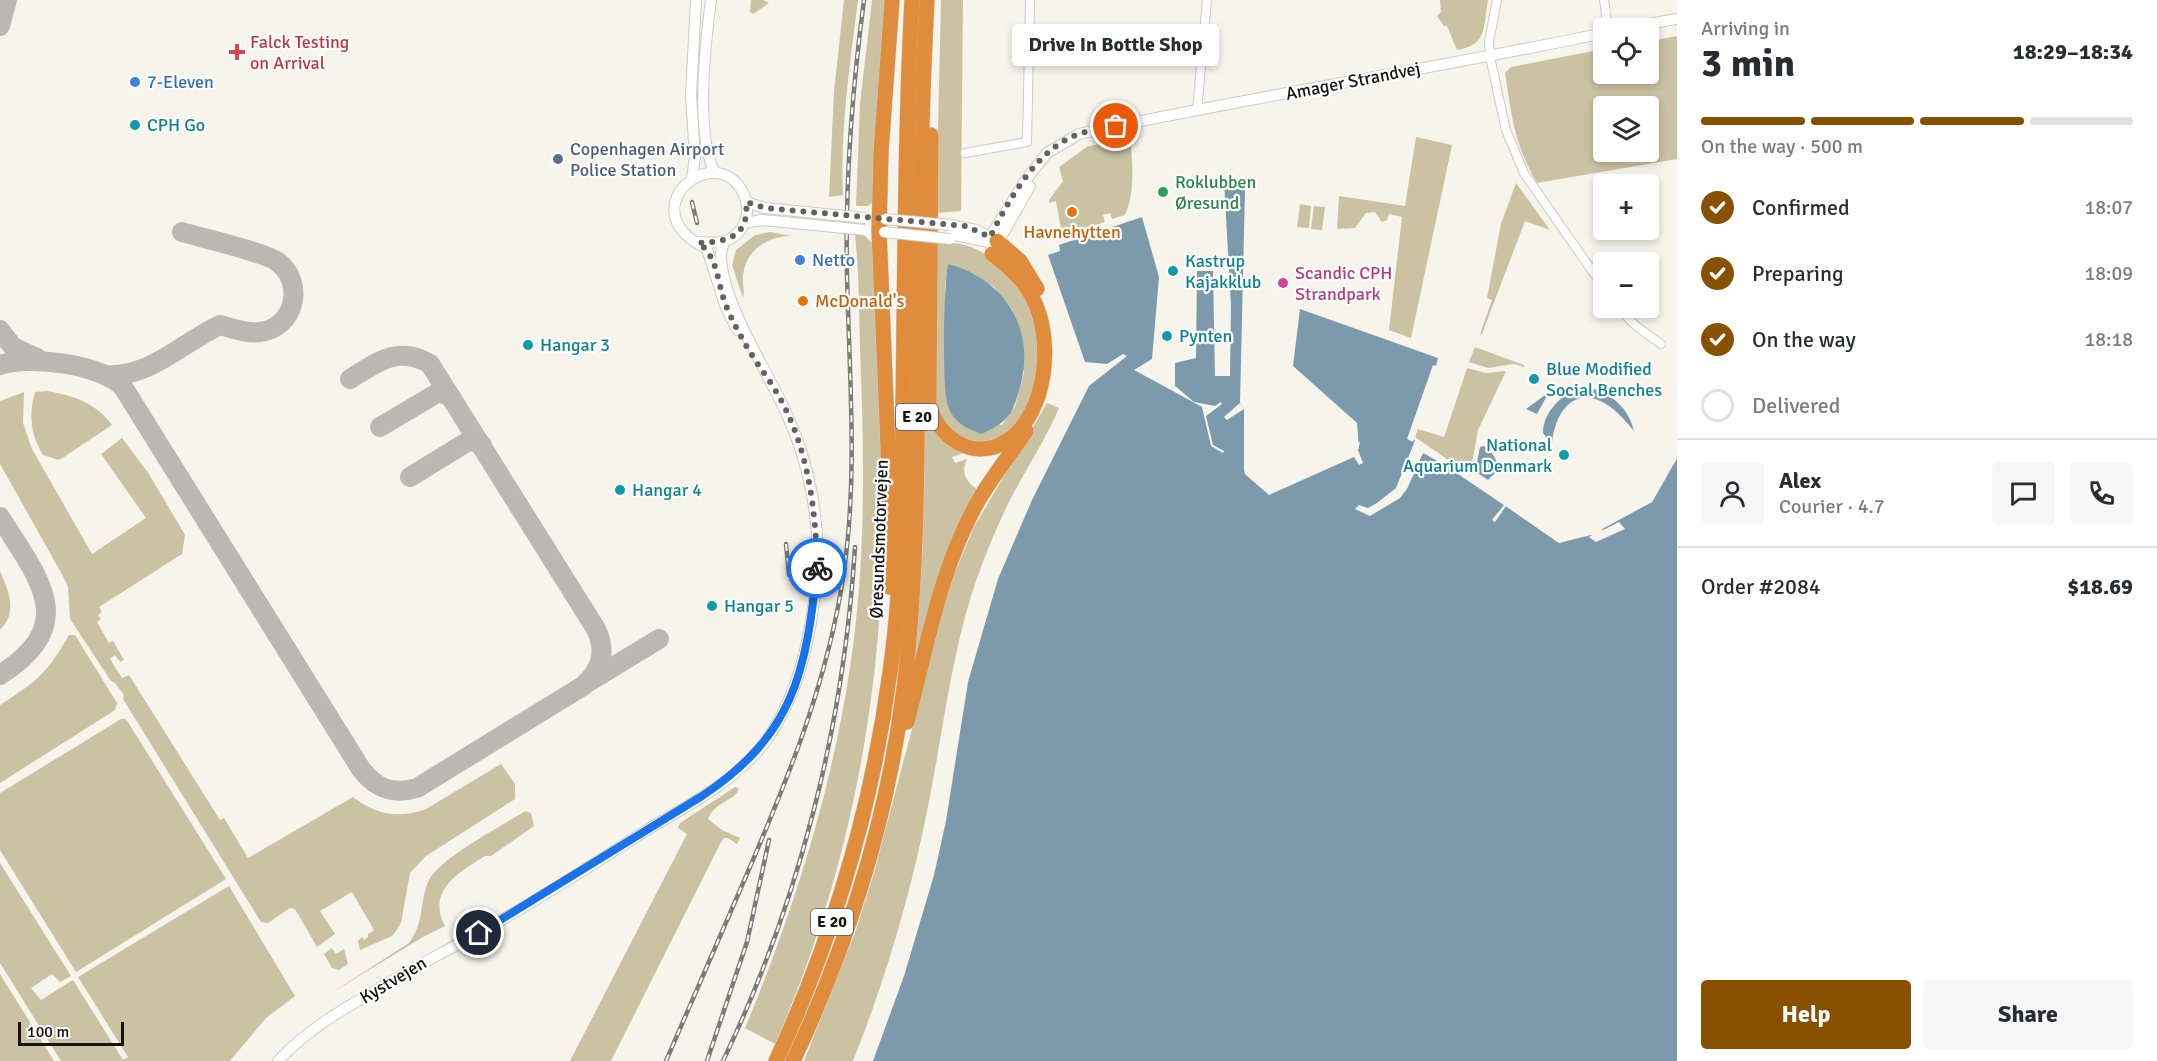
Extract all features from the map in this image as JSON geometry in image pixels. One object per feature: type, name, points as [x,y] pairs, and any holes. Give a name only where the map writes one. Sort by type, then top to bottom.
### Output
[{"type":"highway","points":[[872,778],[889,600],[888,447],[877,225],[892,0]]},
{"type":"highway","name":"Øresundsmotorvejen","points":[[786,1059],[848,871],[872,778],[891,669],[901,542],[907,87],[912,0]]},
{"type":"highway","name":"Øresundsmotorvejen","points":[[786,1059],[837,954],[877,832],[904,690],[914,575],[920,169],[927,0]]},
{"type":"highway","points":[[934,0],[929,403],[934,419],[943,433],[955,442],[975,449],[1001,444],[1022,425],[1039,391],[1045,362],[1044,332],[1035,302],[993,244]]},
{"type":"highway","points":[[877,832],[937,604],[952,557],[976,504],[1035,416],[1048,381],[1051,342],[1044,306],[1020,261],[993,244]]},
{"type":"street","points":[[692,179],[695,157],[692,95],[696,0]]},
{"type":"street","points":[[711,0],[705,85],[706,146],[715,173]]},
{"type":"street","points":[[965,153],[1027,142],[1030,0]]},
{"type":"street","points":[[1197,111],[1207,0]]},
{"type":"street","points":[[1497,0],[1489,42],[1490,57],[1506,129],[1524,173],[1593,272]]},
{"type":"street","points":[[1604,0],[1607,18]]},
{"type":"street","points":[[1659,22],[1677,19]]},
{"type":"street","name":"Amager Strandvej","points":[[993,244],[1031,183],[1050,160],[1075,142],[1102,129],[1427,66],[1490,57],[1593,35]]},
{"type":"street","points":[[715,173],[735,183],[746,202],[745,223],[735,235],[724,242],[698,243],[682,231],[675,215],[679,192],[692,179],[715,173]]},
{"type":"street","points":[[746,202],[765,208],[835,214],[914,234],[950,233],[966,226],[993,244]]},
{"type":"street","points":[[745,223],[762,220],[834,227],[877,225],[950,233],[973,244],[993,244]]},
{"type":"street","name":"Kystvejen","points":[[278,1061],[296,1042],[320,1024],[446,948],[479,933],[534,901],[702,796],[742,767],[770,736],[780,719],[798,676],[813,609],[817,568],[816,527],[805,467],[788,417],[768,378],[728,287],[721,258],[724,242]]},
{"type":"street","name":"Kystvejen","points":[[698,243],[707,249],[725,305],[741,338],[768,378]]},
{"type":"street","points":[[1628,318],[1661,344]]},
{"type":"shaded area","points":[[751,0],[763,0],[769,3],[753,14],[750,12]]},
{"type":"shaded area","points":[[844,0],[858,0],[844,122],[843,195],[829,197],[834,91]]},
{"type":"shaded area","points":[[872,0],[885,0],[873,202],[868,206],[856,206],[860,104]]},
{"type":"shaded area","points":[[941,0],[963,0],[961,211],[936,213]]},
{"type":"shaded area","points":[[1440,0],[1488,0],[1482,33],[1474,44],[1457,50],[1447,26],[1444,26],[1437,16],[1441,12]]},
{"type":"shaded area","points":[[1677,36],[1677,159],[1537,183],[1523,155],[1512,117],[1505,73],[1511,67],[1593,51],[1593,84],[1659,84],[1659,39]]},
{"type":"shaded area","points":[[1416,137],[1452,145],[1411,338],[1389,330],[1402,217],[1389,214],[1387,220],[1382,222],[1375,212],[1366,213],[1355,228],[1337,229],[1339,196],[1405,206]]},
{"type":"shaded area","points":[[1130,140],[1132,188],[1125,215],[1112,219],[1110,213],[1103,215],[1105,222],[1059,237],[1057,233],[1061,229],[1056,201],[1049,203],[1049,200],[1063,181],[1059,167],[1088,146]]},
{"type":"shaded area","points":[[1516,183],[1550,230],[1525,221],[1482,334],[1480,334],[1492,300],[1487,298],[1501,224]]},
{"type":"shaded area","points":[[1300,204],[1311,206],[1309,228],[1297,227]]},
{"type":"shaded area","points":[[1314,206],[1325,207],[1322,230],[1311,229]]},
{"type":"shaded area","points":[[770,232],[791,236],[766,242],[753,252],[745,266],[743,298],[732,265],[736,250],[755,235]]},
{"type":"shaded area","points":[[855,234],[864,235],[874,245],[883,518],[876,653],[868,720],[841,852],[823,917],[801,981],[775,1044],[745,1028],[787,918],[821,806],[835,749],[855,633],[862,546],[863,432]]},
{"type":"shaded area","points":[[936,241],[960,244],[975,249],[992,259],[1011,278],[1031,310],[1036,324],[1039,362],[1032,393],[1018,420],[1007,431],[986,442],[967,440],[957,434],[944,420],[935,395]],"holes":[[[948,264],[976,275],[994,287],[1012,309],[1024,373],[1015,406],[1002,425],[948,408],[945,286]]]},
{"type":"shaded area","points":[[1475,347],[1524,365],[1524,367],[1514,364],[1488,368],[1469,362]]},
{"type":"shaded area","points":[[1467,368],[1486,373],[1506,371],[1478,430],[1470,475],[1415,437],[1418,429],[1444,437]]},
{"type":"shaded area","points":[[46,391],[83,401],[99,411],[112,425],[58,460],[43,455],[33,432],[31,417],[35,392]]},
{"type":"shaded area","points":[[24,392],[23,423],[32,449],[92,554],[146,518],[101,454],[122,438],[149,474],[185,535],[182,554],[99,607],[102,612],[98,615],[101,619],[97,622],[109,643],[113,641],[124,660],[120,662],[115,655],[110,659],[122,678],[129,675],[220,820],[224,818],[248,858],[353,797],[370,808],[388,814],[406,814],[426,809],[501,764],[515,784],[515,799],[426,856],[410,873],[401,923],[392,936],[360,950],[358,941],[362,937],[364,940],[374,930],[352,892],[320,911],[335,934],[317,947],[295,909],[290,908],[268,923],[261,922],[123,699],[124,695],[111,681],[70,619],[68,587],[0,464],[0,401]]},
{"type":"shaded area","points":[[924,401],[927,431],[933,431],[933,424],[969,451],[952,457],[955,463],[967,459],[964,469],[966,478],[979,491],[911,687],[923,545]]},
{"type":"shaded area","points":[[1047,403],[1059,408],[1006,508],[971,596],[953,671],[916,863],[888,964],[865,1029],[853,1061],[804,1061],[856,930],[874,873],[950,585],[974,527]]},
{"type":"shaded area","points":[[0,571],[9,594],[10,609],[6,623],[0,630]]},
{"type":"shaded area","points":[[69,635],[75,635],[117,703],[115,710],[0,783],[0,705],[24,689],[47,668]]},
{"type":"shaded area","points":[[121,719],[126,719],[226,879],[76,972],[0,850],[0,793]]},
{"type":"shaded area","points":[[735,787],[739,789],[737,793],[715,809],[708,819],[722,830],[740,838],[737,844],[724,838],[720,844],[611,1061],[570,1061],[687,834],[678,828],[680,823]]},
{"type":"shaded area","points":[[525,811],[531,813],[534,826],[491,856],[485,856],[465,869],[448,884],[442,893],[440,903],[440,914],[445,926],[328,995],[409,943],[420,920],[428,882],[444,863]]},
{"type":"shaded area","points":[[0,863],[71,976],[60,982],[52,974],[31,988],[41,1000],[73,980],[123,1060],[128,1057],[78,977],[229,886],[295,996],[266,1018],[230,1061],[61,1061],[0,963]]},
{"type":"shaded area","points":[[332,948],[336,954],[344,949],[348,964],[339,970],[332,968],[324,954]]},
{"type":"shaded area","points":[[0,974],[54,1061],[0,1061]]},
{"type":"water","points":[[1235,180],[1236,189],[1245,189],[1240,403],[1244,409],[1244,470],[1245,474],[1269,494],[1354,455],[1359,448],[1357,423],[1293,366],[1300,309],[1438,358],[1436,366],[1433,365],[1407,439],[1413,442],[1414,439],[1423,453],[1452,469],[1559,543],[1591,535],[1652,502],[1677,458],[1677,1061],[873,1061],[904,976],[934,875],[946,821],[968,682],[998,579],[1032,500],[1089,386],[1127,356],[1123,354],[1107,364],[1085,362],[1048,255],[1060,251],[1059,245],[1142,217],[1159,277],[1152,359],[1134,370],[1171,390],[1175,386],[1175,363],[1196,358],[1197,271],[1213,271],[1215,376],[1230,376],[1231,306],[1224,181]]},
{"type":"water","points":[[948,264],[968,271],[1000,294],[1012,310],[1020,327],[1024,346],[1024,366],[1014,405],[1003,422],[981,434],[955,418],[946,399],[944,338]]},
{"type":"water","points":[[1582,386],[1608,395],[1622,406],[1634,431],[1618,413],[1603,402],[1587,398],[1578,399],[1564,409],[1559,417],[1552,445],[1543,433],[1546,418],[1555,404]]},
{"type":"water","points":[[1549,392],[1537,414],[1526,409]]},
{"type":"water","points":[[1484,446],[1492,453],[1497,464],[1497,471],[1488,480],[1479,474],[1477,462],[1480,447]]},
{"type":"pier","points":[[1175,386],[1194,402],[1215,406],[1221,402],[1222,404],[1206,416],[1213,445],[1224,451],[1223,453],[1211,446],[1202,407],[1171,390]]},
{"type":"pier","points":[[1240,403],[1244,409],[1227,420],[1224,417]]},
{"type":"pier","points":[[1244,409],[1248,473],[1269,491],[1356,452],[1357,443],[1360,442],[1358,450],[1363,463],[1359,465],[1354,457],[1269,495],[1245,474]]},
{"type":"pier","points":[[1416,438],[1425,450],[1454,467],[1559,540],[1591,531],[1650,500],[1677,455],[1677,458],[1652,502],[1599,528],[1603,530],[1619,522],[1625,529],[1596,542],[1589,537],[1592,535],[1589,533],[1559,543],[1506,506],[1495,522],[1492,520],[1504,505],[1424,451],[1407,489],[1400,498],[1370,516],[1355,509],[1359,505],[1368,508],[1396,488]]},
{"type":"taxiway","points":[[0,26],[7,0]]},
{"type":"taxiway","points":[[106,375],[137,371],[151,365],[220,325],[260,332],[272,329],[288,314],[292,303],[292,281],[278,262],[247,250],[182,232]]},
{"type":"taxiway","points":[[0,330],[13,347],[37,358]]},
{"type":"taxiway","points":[[0,365],[29,361],[82,367],[98,372],[123,387],[361,769],[379,786],[400,791],[408,790],[417,788],[583,686],[598,667],[601,645],[596,629],[430,364],[419,358],[398,356],[379,362],[350,379]]},
{"type":"taxiway","points":[[380,427],[439,392],[451,397]]},
{"type":"taxiway","points":[[410,477],[467,442],[475,441],[482,445]]},
{"type":"taxiway","points":[[0,517],[38,580],[45,600],[46,619],[40,637],[25,656],[0,675]]},
{"type":"taxiway","points":[[590,681],[659,639]]},
{"type":"railway","points":[[666,1061],[763,837],[792,763],[818,688],[837,611],[844,571],[851,497],[852,423],[847,205],[853,102],[864,0]]},
{"type":"railway","points":[[692,202],[697,223]]},
{"type":"railway","points":[[786,544],[789,575]]},
{"type":"railway","points":[[723,1061],[775,938],[814,810],[841,680],[855,547]]},
{"type":"railway","points":[[707,1061],[747,942],[769,840]]},
{"type":"way so far","points":[[817,568],[816,527],[811,493],[798,441],[780,400],[741,338],[725,305],[715,266],[707,249],[698,243],[724,242],[735,235],[745,223],[746,202],[765,208],[966,226],[990,237],[1025,181],[1047,153],[1079,134],[1116,126]]},
{"type":"place","name":"Falck Testing on Arrival","points":[[237,52]]},
{"type":"place","name":"7-Eleven","points":[[135,82]]},
{"type":"place","name":"CPH Go","points":[[135,125]]},
{"type":"place","name":"Drive In Bottle Shop","points":[[1116,126]]},
{"type":"place","name":"Copenhagen Airport Police Station","points":[[558,159]]},
{"type":"place","name":"Roklubben Øresund","points":[[1163,192]]},
{"type":"place","name":"Havnehytten","points":[[1072,212]]},
{"type":"place","name":"Netto","points":[[800,260]]},
{"type":"place","name":"Kastrup Kajakklub","points":[[1173,271]]},
{"type":"place","name":"Scandic CPH Strandpark","points":[[1283,283]]},
{"type":"place","name":"McDonald's","points":[[803,301]]},
{"type":"place","name":"Pynten","points":[[1167,336]]},
{"type":"place","name":"Hangar 3","points":[[528,345]]},
{"type":"place","name":"Blue Modified Social Benches","points":[[1534,379]]},
{"type":"place","name":"National Aquarium Denmark","points":[[1564,455]]},
{"type":"place","name":"Hangar 4","points":[[620,490]]},
{"type":"place","name":"Hangar 5","points":[[712,606]]},
{"type":"route","points":[[479,933],[726,781],[757,753],[770,736],[791,698],[805,653],[817,568]]}]
